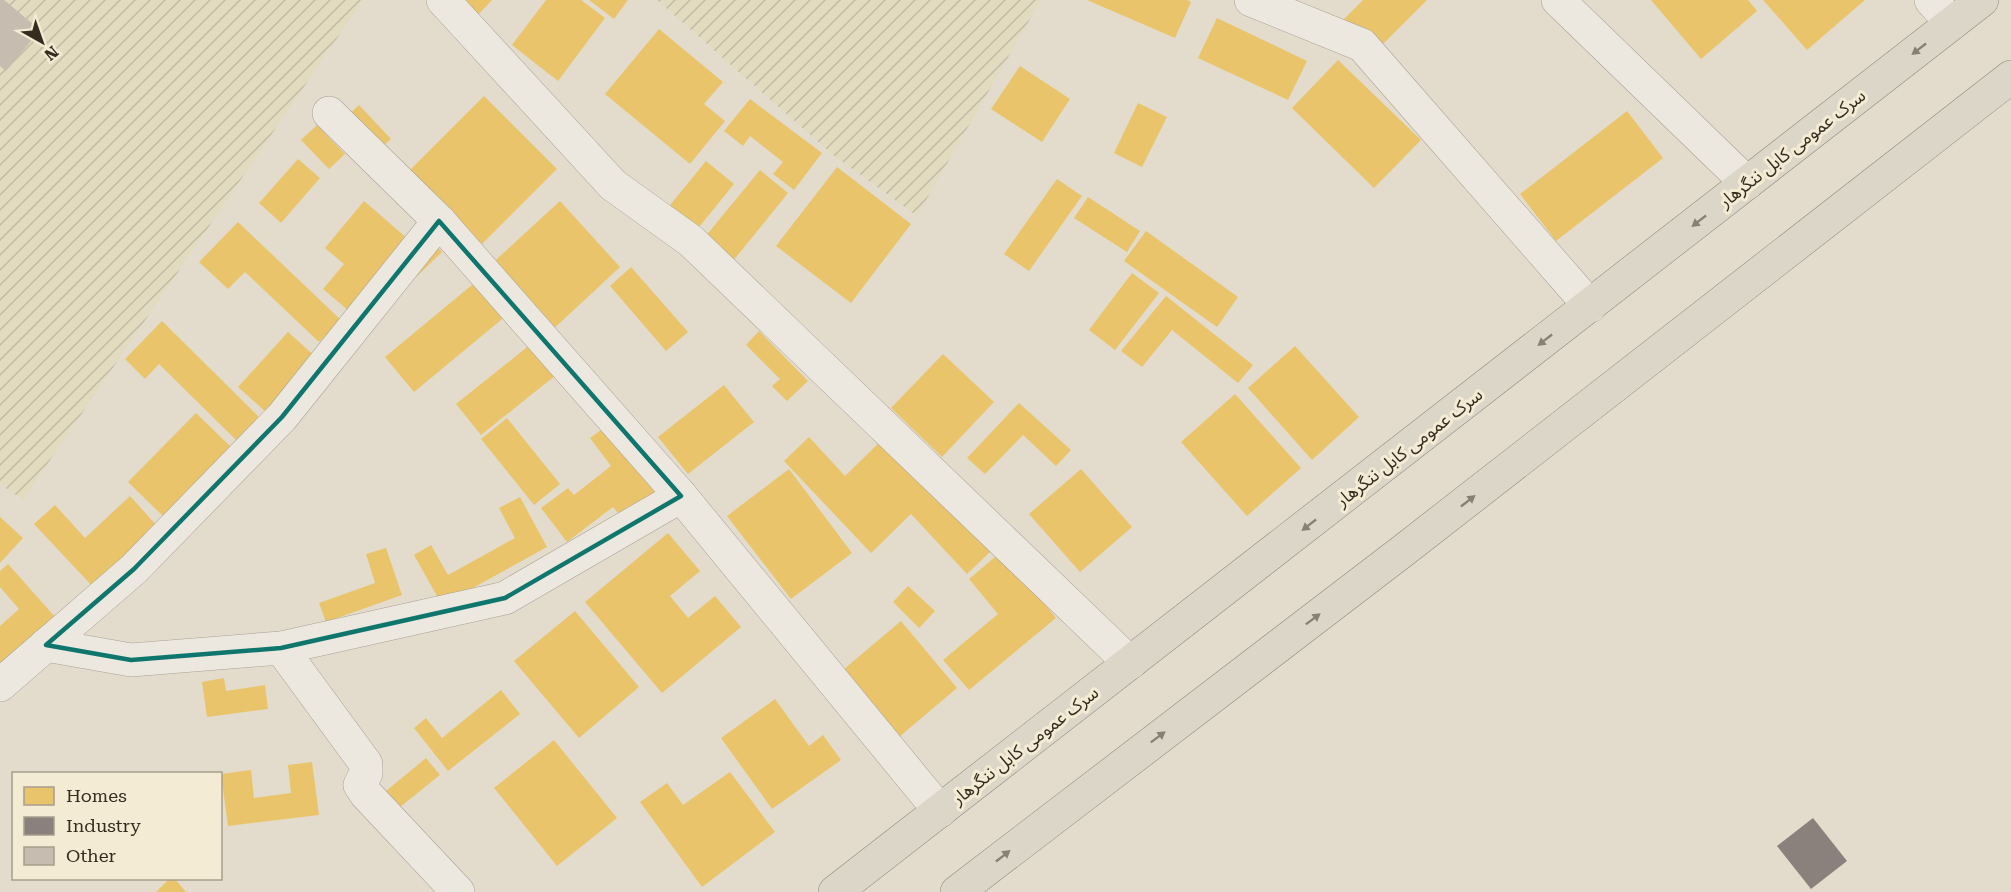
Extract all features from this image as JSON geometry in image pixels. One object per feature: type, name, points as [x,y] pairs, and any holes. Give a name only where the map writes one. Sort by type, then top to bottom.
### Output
[{"type":"highway","name":"سرک عمومی کابل ننگرهار","points":[[835,892],[1747,183],[1941,12],[1982,0]]},
{"type":"highway","points":[[957,892],[1404,550],[2011,76]]},
{"type":"street","points":[[443,0],[613,185],[691,241],[1130,663]]},
{"type":"street","points":[[1251,0],[1362,45],[1590,306]]},
{"type":"street","points":[[1558,0],[1747,183]]},
{"type":"street","points":[[329,113],[439,221],[681,496],[940,811]]},
{"type":"street","points":[[0,685],[134,568],[282,417],[439,221]]},
{"type":"street","points":[[46,645],[131,660],[281,648],[506,598],[681,496]]},
{"type":"street","points":[[281,648],[366,764],[366,773],[360,785],[366,794],[458,892]]},
{"type":"highlighted area","points":[[439,221],[681,496],[505,598],[281,648],[131,660],[46,645],[134,569],[282,417]]},
{"type":"shaded area","points":[[0,0],[363,0],[23,500],[0,484]]},
{"type":"shaded area","points":[[657,0],[1041,0],[917,216],[833,155]]},
{"type":"building: Homes","points":[[459,0],[492,0],[476,17]]},
{"type":"building: Homes","points":[[546,0],[581,0],[605,18],[558,81],[512,45]]},
{"type":"building: Homes","points":[[589,0],[628,0],[614,19]]},
{"type":"building: Homes","points":[[1087,0],[1187,0],[1191,2],[1175,38]]},
{"type":"building: Homes","points":[[1363,0],[1427,0],[1376,51],[1344,19]]},
{"type":"building: Homes","points":[[1651,0],[1748,0],[1757,11],[1701,59]]},
{"type":"building: Homes","points":[[1763,0],[1865,0],[1807,50]]},
{"type":"building: Homes","points":[[1217,18],[1307,61],[1288,100],[1198,58]]},
{"type":"building: Homes","points":[[659,29],[723,82],[704,104],[725,121],[690,164],[605,94]]},
{"type":"building: Homes","points":[[1338,60],[1421,140],[1374,188],[1292,108]]},
{"type":"building: Homes","points":[[1020,66],[1070,99],[1042,142],[991,109]]},
{"type":"building: Homes","points":[[484,96],[557,169],[482,244],[408,172]]},
{"type":"building: Homes","points":[[750,99],[822,153],[794,190],[773,174],[783,162],[750,136],[743,146],[724,131]]},
{"type":"building: Homes","points":[[1138,103],[1167,117],[1142,167],[1114,153]]},
{"type":"building: Homes","points":[[359,105],[391,139],[374,154],[343,120]]},
{"type":"building: Homes","points":[[1627,111],[1663,158],[1556,241],[1520,194]]},
{"type":"building: Homes","points":[[317,125],[345,154],[329,169],[301,140]]},
{"type":"building: Homes","points":[[298,159],[320,178],[281,223],[259,203]]},
{"type":"building: Homes","points":[[706,161],[734,184],[695,232],[667,209]]},
{"type":"building: Homes","points":[[837,167],[911,224],[851,303],[776,246]]},
{"type":"building: Homes","points":[[760,170],[788,193],[729,266],[700,243]]},
{"type":"building: Homes","points":[[1057,179],[1082,196],[1029,271],[1004,254]]},
{"type":"building: Homes","points":[[1088,197],[1140,231],[1127,252],[1074,218]]},
{"type":"building: Homes","points":[[364,201],[408,239],[349,311],[323,289],[344,264],[325,248]]},
{"type":"building: Homes","points":[[560,201],[620,267],[548,334],[487,268]]},
{"type":"building: Homes","points":[[238,222],[341,320],[319,342],[245,272],[228,289],[199,262]]},
{"type":"building: Homes","points":[[1146,231],[1238,297],[1217,327],[1124,261]]},
{"type":"building: Homes","points":[[431,240],[442,252],[416,277],[405,266]]},
{"type":"building: Homes","points":[[631,267],[688,332],[666,351],[610,286]]},
{"type":"building: Homes","points":[[1132,273],[1159,293],[1115,350],[1089,330]]},
{"type":"building: Homes","points":[[478,280],[507,315],[414,392],[385,357]]},
{"type":"building: Homes","points":[[1166,296],[1253,365],[1238,383],[1172,330],[1142,367],[1121,351]]},
{"type":"building: Homes","points":[[162,321],[259,417],[236,440],[159,364],[145,379],[125,359]]},
{"type":"building: Homes","points":[[759,331],[808,381],[787,401],[772,386],[780,379],[746,345]]},
{"type":"building: Homes","points":[[288,332],[317,358],[267,413],[238,387]]},
{"type":"building: Homes","points":[[536,340],[561,371],[481,435],[456,404]]},
{"type":"building: Homes","points":[[1295,346],[1359,417],[1312,460],[1248,388]]},
{"type":"building: Homes","points":[[943,354],[994,402],[942,457],[891,408]]},
{"type":"building: Homes","points":[[724,385],[754,422],[688,474],[658,437]]},
{"type":"building: Homes","points":[[1235,394],[1301,468],[1247,516],[1181,442]]},
{"type":"building: Homes","points":[[1019,403],[1071,450],[1056,466],[1023,435],[985,474],[967,458]]},
{"type":"building: Homes","points":[[196,413],[234,450],[166,519],[128,482]]},
{"type":"building: Homes","points":[[507,418],[560,484],[534,505],[481,439]]},
{"type":"building: Homes","points":[[609,424],[660,491],[623,519],[613,507],[567,542],[541,508],[568,488],[574,495],[611,466],[590,438]]},
{"type":"building: Homes","points":[[809,437],[845,476],[885,437],[992,550],[967,574],[911,514],[871,553],[784,461]]},
{"type":"building: Homes","points":[[789,469],[852,553],[791,599],[727,516]]},
{"type":"building: Homes","points":[[1081,469],[1132,527],[1080,572],[1029,514]]},
{"type":"building: Homes","points":[[130,496],[158,527],[93,587],[34,524],[55,505],[85,538]]},
{"type":"building: Homes","points":[[520,497],[547,547],[442,605],[414,555],[431,545],[448,575],[515,538],[499,508]]},
{"type":"building: Homes","points":[[0,517],[23,538],[0,563]]},
{"type":"building: Homes","points":[[668,533],[700,571],[670,596],[688,618],[715,596],[741,627],[662,693],[585,602]]},
{"type":"building: Homes","points":[[386,548],[402,595],[326,622],[319,603],[375,583],[366,554]]},
{"type":"building: Homes","points":[[1002,551],[1056,618],[969,690],[943,660],[998,614],[969,579]]},
{"type":"building: Homes","points":[[8,564],[56,618],[0,666],[0,626],[19,609],[0,587],[0,571]]},
{"type":"building: Homes","points":[[908,586],[935,611],[919,628],[893,602]]},
{"type":"building: Homes","points":[[575,611],[639,687],[579,738],[514,661]]},
{"type":"building: Homes","points":[[901,621],[957,688],[899,737],[843,670]]},
{"type":"building: Homes","points":[[224,678],[226,691],[265,685],[268,709],[207,717],[202,682]]},
{"type":"building: Homes","points":[[501,690],[520,714],[448,771],[414,728],[426,718],[442,738]]},
{"type":"building: Homes","points":[[775,699],[809,746],[823,735],[841,760],[772,809],[721,738]]},
{"type":"building: Homes","points":[[554,740],[617,818],[557,866],[494,788]]},
{"type":"building: Homes","points":[[426,758],[440,775],[400,807],[386,791]]},
{"type":"building: Homes","points":[[312,762],[319,815],[228,826],[222,774],[251,770],[254,798],[291,793],[288,765]]},
{"type":"building: Homes","points":[[730,772],[775,832],[702,887],[640,802],[667,783],[683,805]]},
{"type":"building: Homes","points":[[168,880],[176,880],[186,892],[156,892]]},
{"type":"building: Industry","points":[[1813,818],[1847,861],[1811,889],[1777,846]]},
{"type":"building: Other","points":[[0,0],[4,0],[40,30],[6,71],[0,66]]}]
